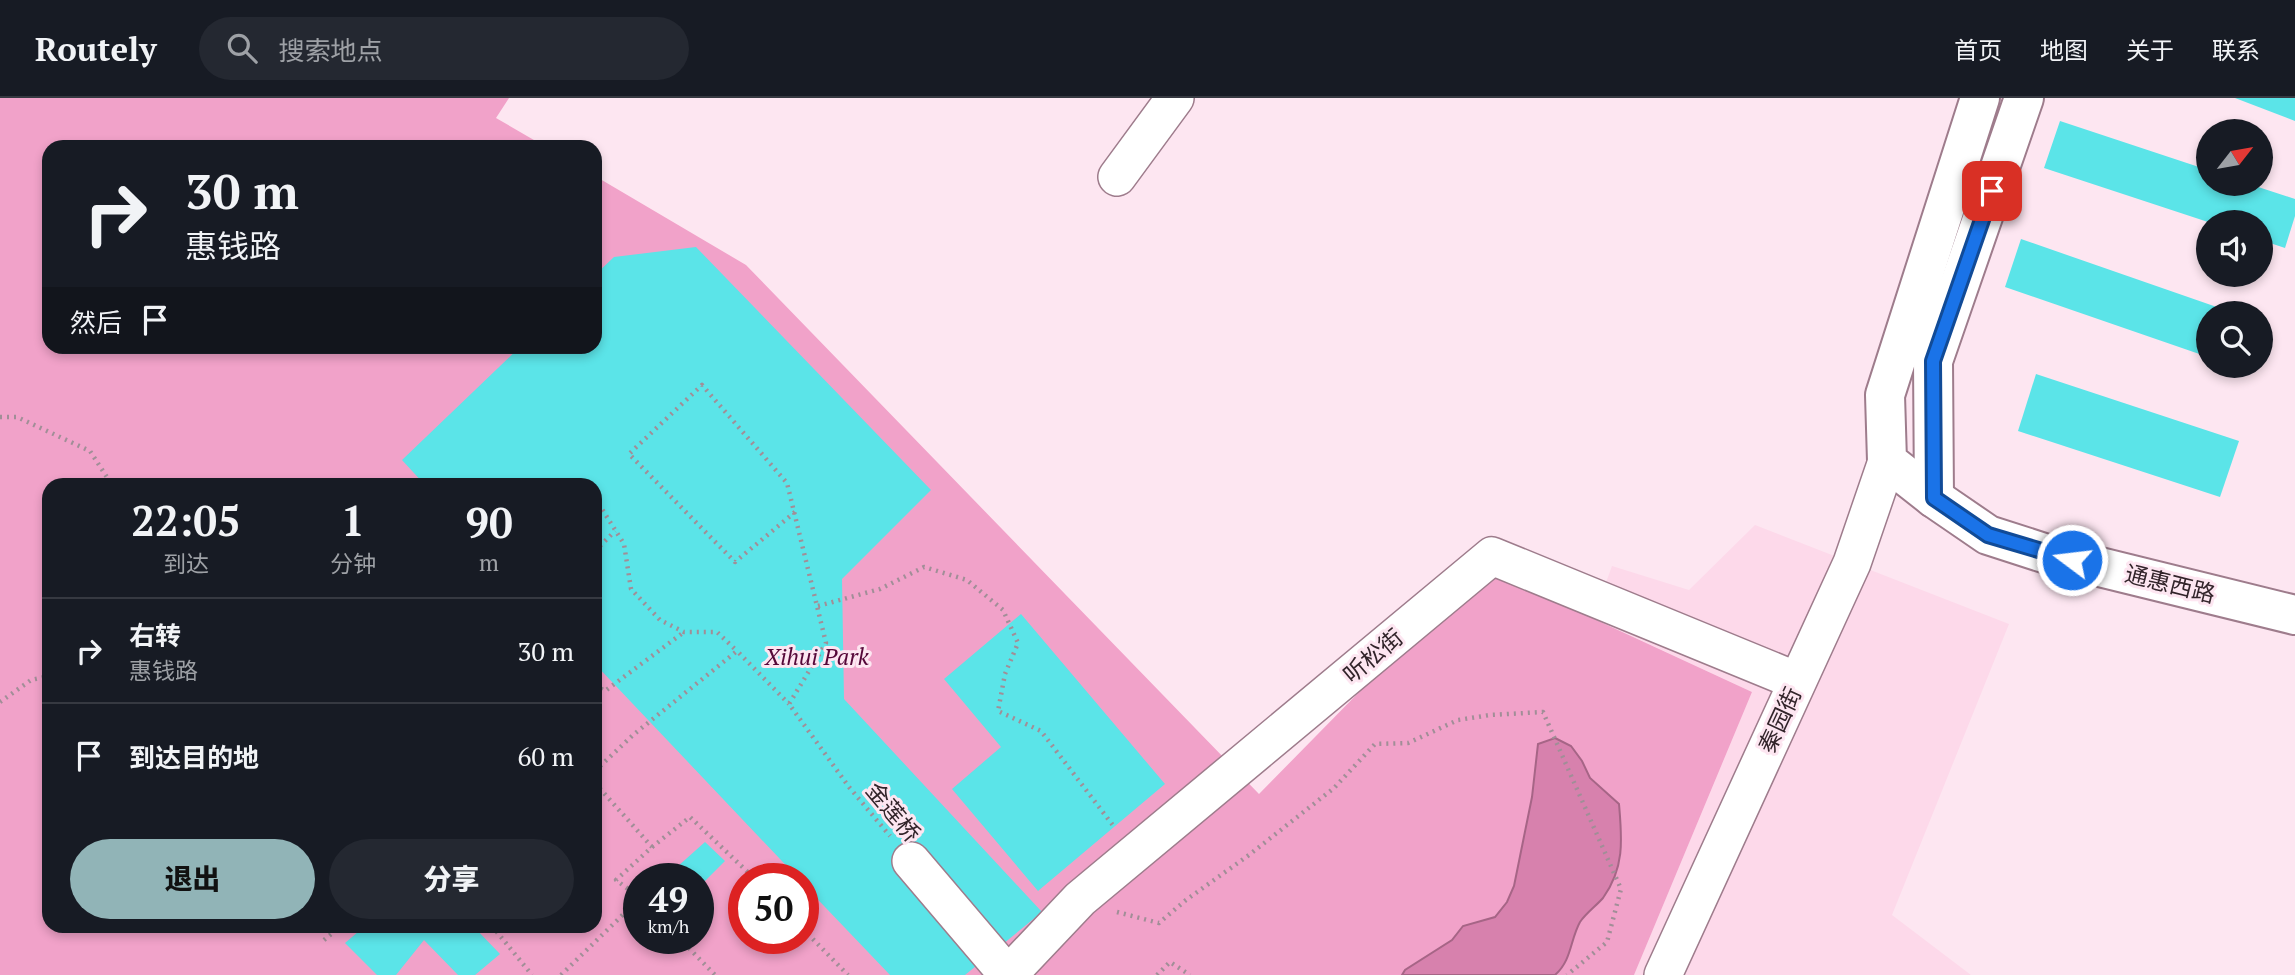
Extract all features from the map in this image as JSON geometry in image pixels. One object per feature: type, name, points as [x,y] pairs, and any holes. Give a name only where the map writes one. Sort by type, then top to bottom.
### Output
[{"type":"main road","points":[[1887,461],[1885,395],[1980,98]]},
{"type":"main road","points":[[1934,498],[1933,361],[2024,98]]},
{"type":"main road","name":"通惠西路","points":[[1887,461],[1988,535],[2047,554],[2295,615]]},
{"type":"street","points":[[1117,177],[1175,98]]},
{"type":"street","name":"秦园街","points":[[1663,975],[1852,563],[1887,461]]},
{"type":"street","name":"听松街","points":[[1008,975],[1080,899],[1492,556],[1797,681]]},
{"type":"street","points":[[911,861],[1008,975]]},
{"type":"path","points":[[789,704],[826,643],[788,482],[702,385],[629,454],[735,562],[794,512]]},
{"type":"path","points":[[0,417],[17,417],[90,452],[108,478]]},
{"type":"path","points":[[602,510],[624,544],[631,589],[660,620],[684,632],[605,691],[602,689]]},
{"type":"path","points":[[602,544],[615,531]]},
{"type":"path","points":[[818,606],[880,589],[924,567],[967,580],[1003,610],[1018,643],[1005,674],[998,710],[1041,731],[1114,827],[1139,851]]},
{"type":"path","name":"金莲桥","points":[[684,632],[717,632],[737,651],[789,704],[849,787],[911,861]]},
{"type":"path","points":[[602,764],[633,735],[737,651]]},
{"type":"path","points":[[0,702],[31,680],[42,678]]},
{"type":"path","points":[[1111,874],[1116,912],[1159,923],[1334,788],[1375,744],[1408,743],[1458,720],[1543,712],[1621,889],[1607,942],[1567,975]]},
{"type":"path","points":[[602,791],[652,846]]},
{"type":"path","points":[[634,863],[690,817],[738,863]]},
{"type":"path","points":[[623,873],[616,880],[623,885]]},
{"type":"path","points":[[562,975],[623,914]]},
{"type":"path","points":[[324,940],[332,933]]},
{"type":"path","points":[[498,933],[532,975]]},
{"type":"path","points":[[819,945],[848,975]]},
{"type":"path","points":[[695,954],[715,975]]},
{"type":"path","points":[[1157,975],[1170,962],[1190,975]]},
{"type":"shaded area","points":[[1755,525],[2009,624],[1892,915],[1971,975],[1634,975],[1752,692],[1593,618],[1612,566],[1689,590]]},
{"type":"shaded area","points":[[1555,738],[1571,746],[1590,778],[1619,804],[1621,829],[1619,864],[1615,875],[1603,898],[1580,922],[1565,963],[1555,975],[1402,975],[1405,970],[1452,940],[1463,926],[1495,917],[1507,902],[1514,886],[1532,797],[1538,744]]},
{"type":"green space","name":"Xihui Park","points":[[0,98],[509,98],[496,118],[534,140],[42,140],[42,354],[602,354],[602,180],[746,265],[1259,794],[1482,567],[1752,692],[1634,975],[0,975]]},
{"type":"building","points":[[2235,98],[2295,98],[2295,121]]},
{"type":"building","points":[[2060,121],[2196,166],[2196,196],[2273,196],[2273,192],[2295,199],[2295,216],[2285,248],[2273,244],[2273,210],[2196,210],[2196,218],[2044,168]]},
{"type":"building","points":[[2021,239],[2199,301],[2196,301],[2196,353],[2005,287]]},
{"type":"building","points":[[696,247],[931,490],[842,579],[844,699],[1042,912],[965,975],[890,975],[819,901],[819,863],[784,863],[602,671],[602,478],[419,478],[402,460],[513,354],[602,354],[602,268],[614,257]]},
{"type":"building","points":[[2036,374],[2239,441],[2220,497],[2018,431]]},
{"type":"building","points":[[1021,614],[1165,784],[1038,891],[952,789],[1001,747],[944,679]]},
{"type":"building","points":[[705,842],[725,861],[714,872],[714,863],[681,863]]},
{"type":"building","points":[[357,933],[480,933],[500,954],[475,975],[458,975],[424,940],[396,975],[377,975],[345,943]]},
{"type":"route","points":[[1992,191],[1933,361],[1934,498],[1988,535],[2072,560]]}]
